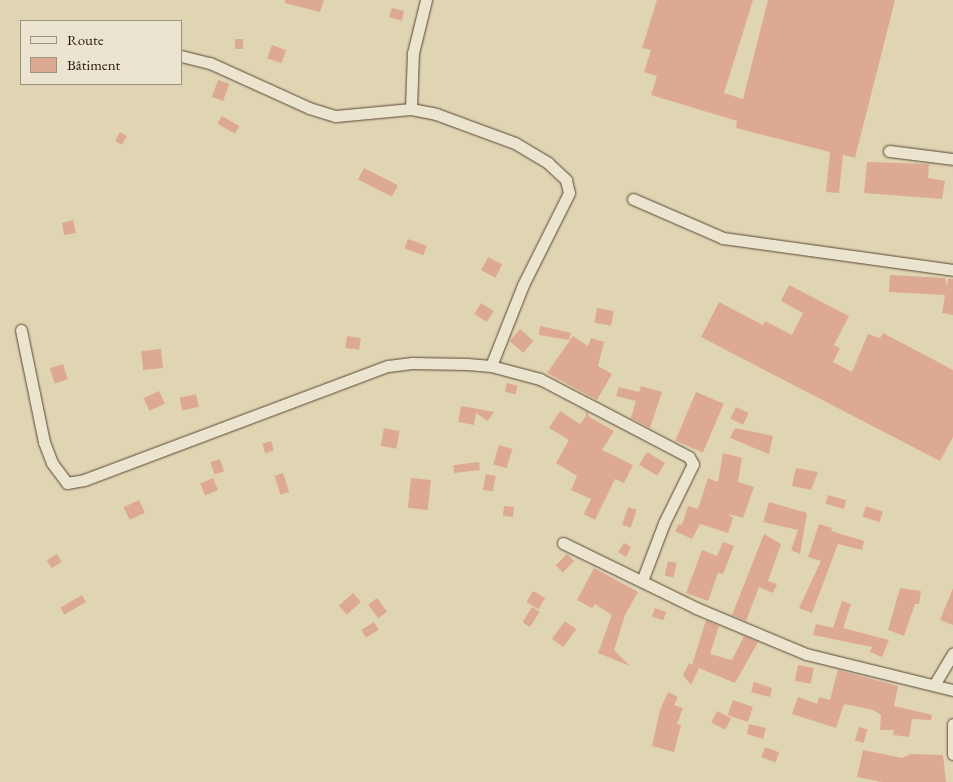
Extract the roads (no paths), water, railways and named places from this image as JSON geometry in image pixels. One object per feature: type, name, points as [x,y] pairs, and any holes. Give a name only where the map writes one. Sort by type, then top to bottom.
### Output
[{"type":"street","points":[[411,109],[413,53],[426,0]]},
{"type":"street","points":[[182,56],[210,63],[309,108],[336,116],[411,109],[436,114],[515,143],[548,164],[566,180],[569,193],[523,284],[491,366]]},
{"type":"street","points":[[889,151],[953,159]]},
{"type":"street","points":[[633,199],[724,238],[953,270]]},
{"type":"street","points":[[21,330],[44,442],[52,463],[67,483],[84,480],[388,366],[412,363],[491,366],[540,379],[689,457],[693,470],[664,524],[642,582]]},
{"type":"street","points":[[563,543],[696,608],[806,654],[953,690]]},
{"type":"street","points":[[934,685],[953,654]]},
{"type":"street","points":[[953,724],[953,754]]}]
